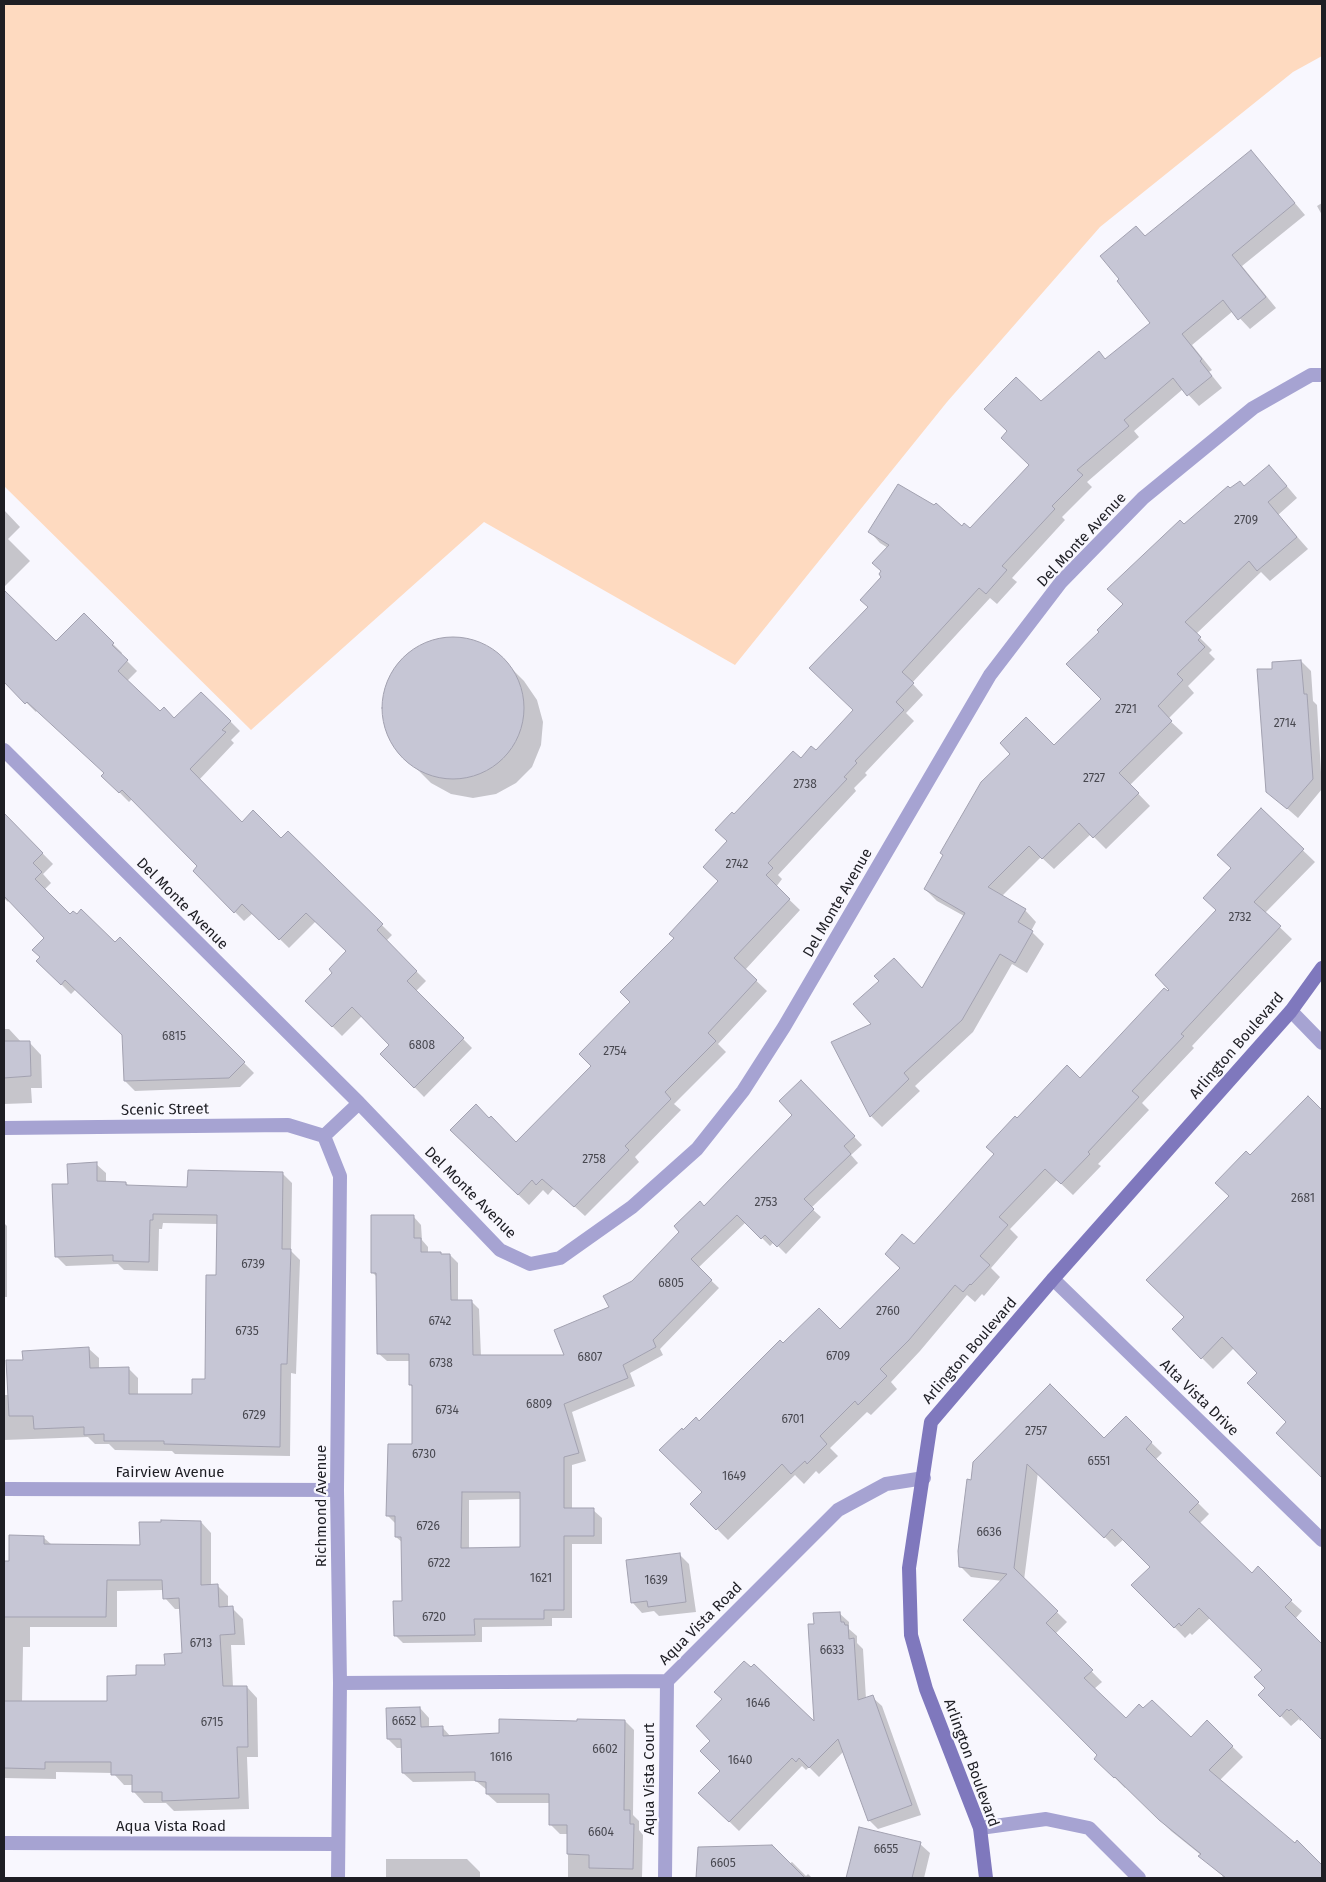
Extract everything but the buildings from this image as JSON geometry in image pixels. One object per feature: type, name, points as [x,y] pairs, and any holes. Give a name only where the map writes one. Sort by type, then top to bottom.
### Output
[{"type":"main road","name":"Arlington Boulevard","points":[[986,1878],[980,1828],[926,1689],[911,1635],[909,1568],[931,1422],[1053,1279],[1291,1011],[1322,968]]},
{"type":"street","name":"Del Monte Avenue","points":[[4,750],[359,1103],[500,1250],[530,1264],[560,1258],[632,1207],[697,1149],[743,1091],[784,1027],[990,675],[1061,582],[1143,498],[1253,408],[1311,376],[1322,375]]},
{"type":"street","points":[[1291,1011],[1322,1043]]},
{"type":"street","points":[[324,1136],[359,1103]]},
{"type":"street","name":"Scenic Street","points":[[4,1128],[288,1125],[324,1136]]},
{"type":"street","name":"Richmond Avenue","points":[[324,1136],[340,1176],[337,1490],[340,1683],[338,1878]]},
{"type":"street","name":"Alta Vista Drive","points":[[1053,1279],[1322,1540]]},
{"type":"street","name":"Aqua Vista Road","points":[[340,1683],[667,1681],[838,1510],[886,1484],[924,1478]]},
{"type":"street","name":"Fairview Avenue","points":[[4,1489],[337,1490]]},
{"type":"street","name":"Aqua Vista Court","points":[[665,1878],[667,1681]]},
{"type":"street","points":[[980,1828],[1046,1819],[1089,1828],[1139,1878]]},
{"type":"street","name":"Aqua Vista Road","points":[[4,1843],[338,1844]]},
{"type":"shaded area","points":[[4,4],[1322,4],[1322,56],[1293,72],[1100,227],[947,402],[735,665],[484,522],[251,730],[4,486]]}]
